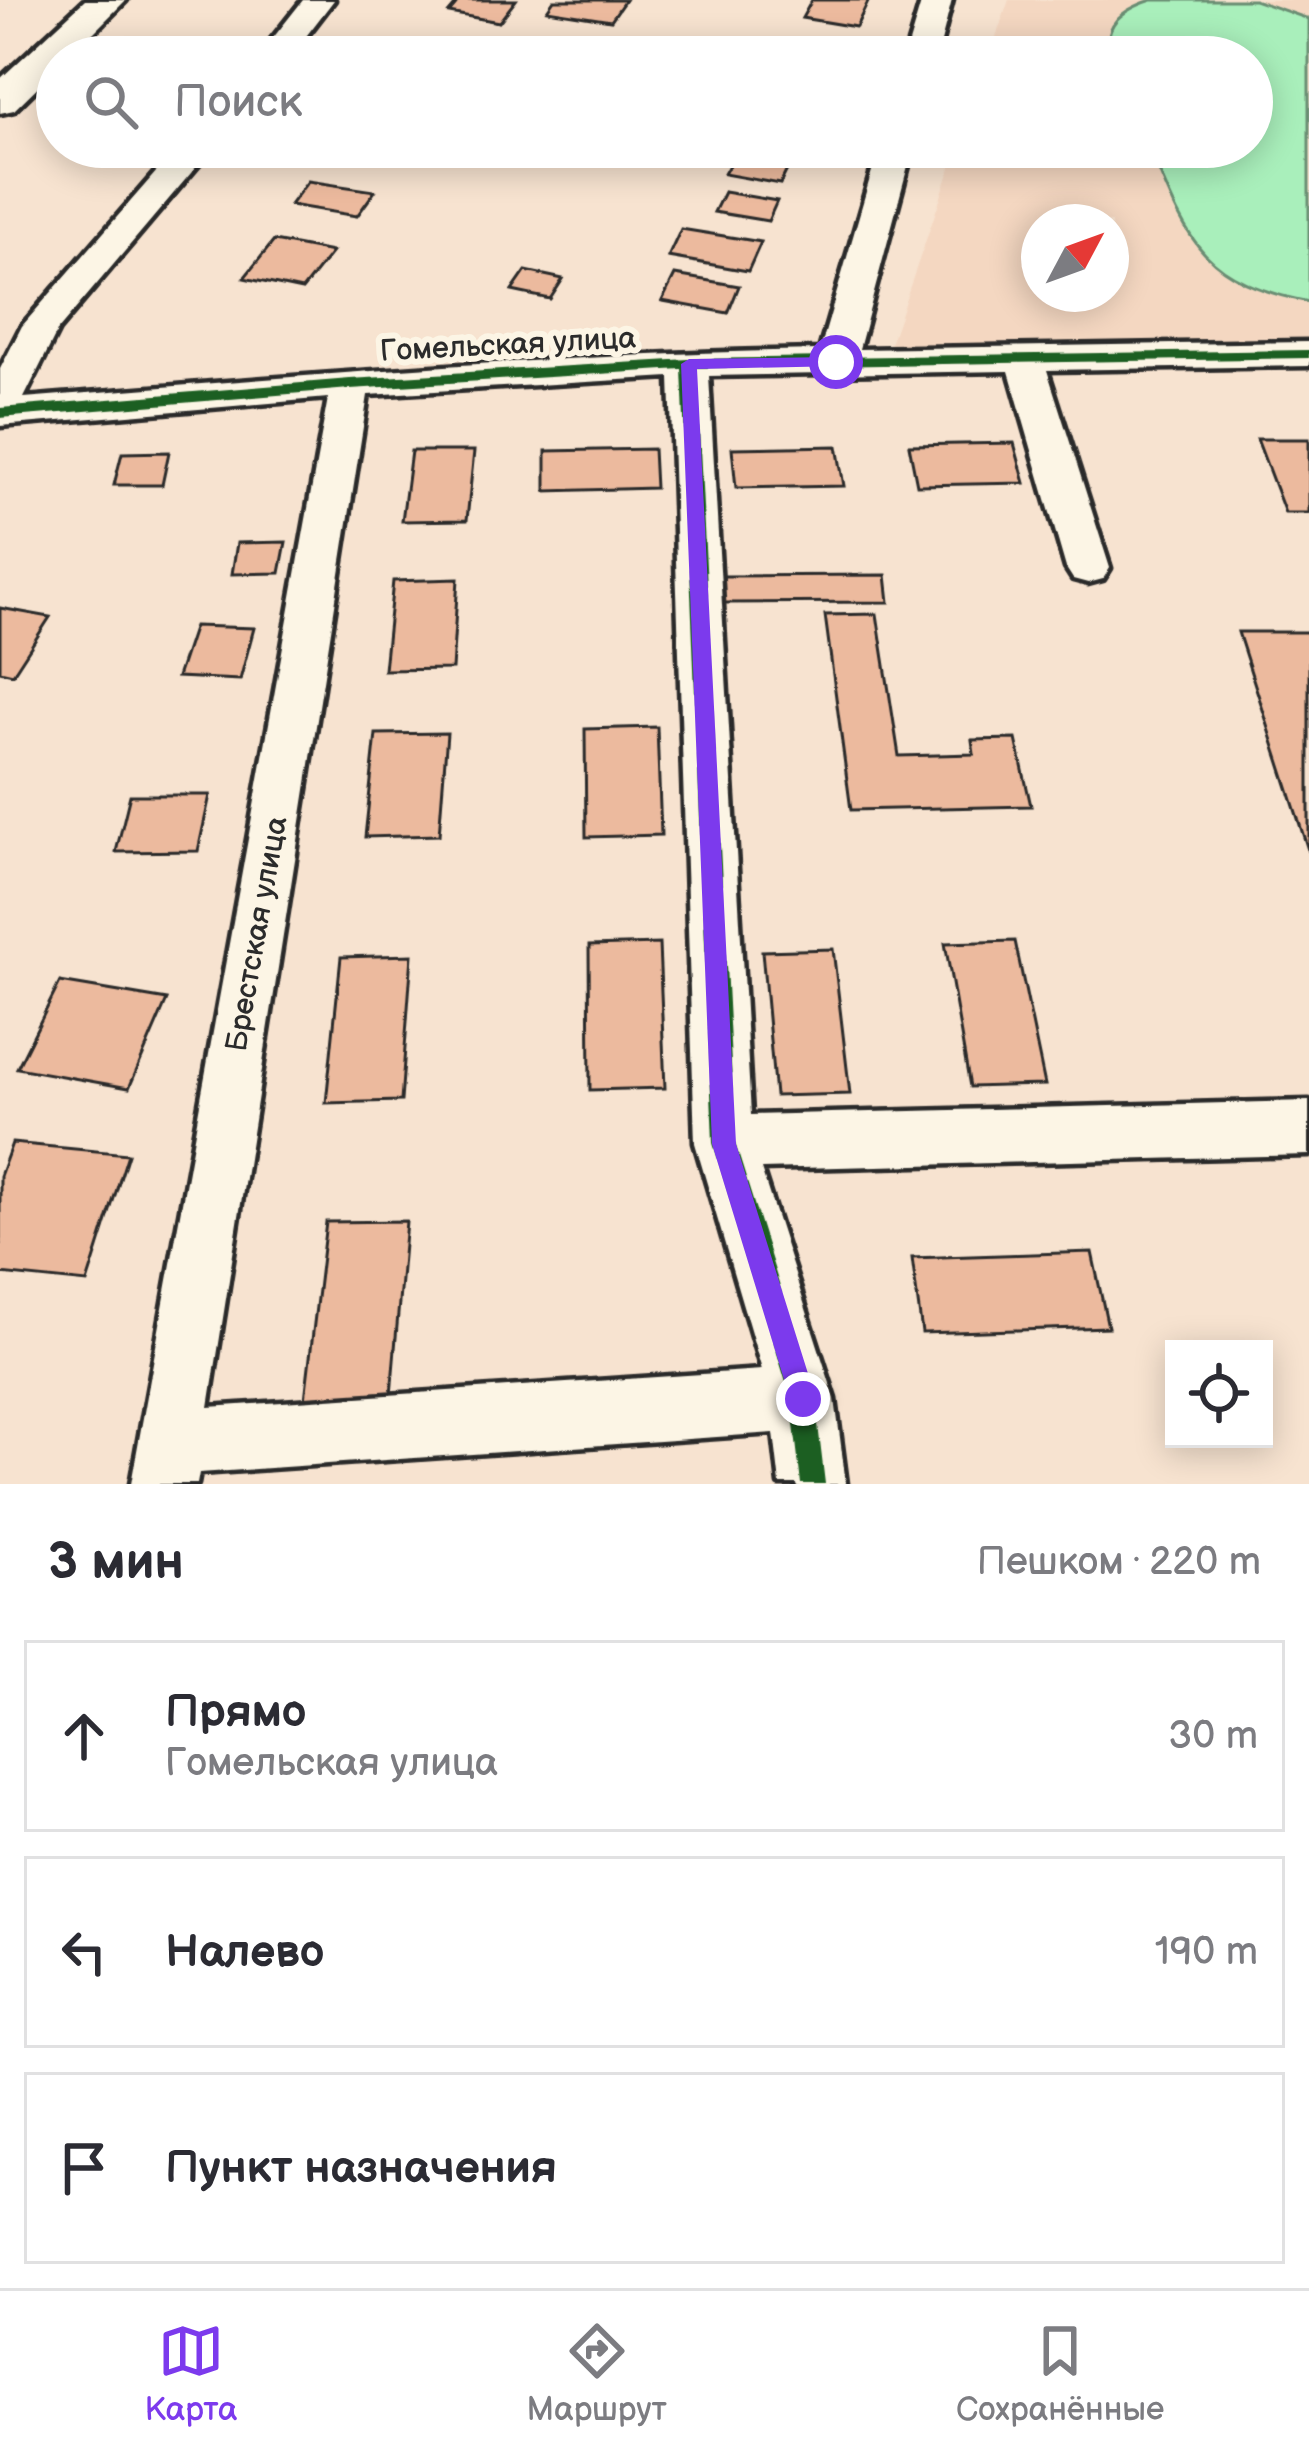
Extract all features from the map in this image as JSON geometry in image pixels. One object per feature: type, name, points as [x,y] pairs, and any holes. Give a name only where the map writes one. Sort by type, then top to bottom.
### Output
[{"type":"main road","points":[[69,36],[107,0]]},
{"type":"main road","points":[[0,101],[36,67]]},
{"type":"street","points":[[291,36],[319,0]]},
{"type":"street","points":[[927,36],[937,0]]},
{"type":"street","points":[[0,410],[41,326],[178,168]]},
{"type":"street","points":[[836,362],[890,168]]},
{"type":"street","name":"Гомельская улица","points":[[0,410],[689,364],[1309,354]]},
{"type":"street","points":[[1024,357],[1088,568]]},
{"type":"street","points":[[689,364],[724,1144],[803,1399],[813,1484]]},
{"type":"street","name":"Брестская улица","points":[[168,1463],[350,384]]},
{"type":"street","points":[[724,1144],[1309,1128]]},
{"type":"street","points":[[168,1463],[803,1399]]},
{"type":"shaded area","points":[[1009,0],[1309,0],[1309,342],[888,350],[951,168],[1273,168],[1273,36],[996,36]]},
{"type":"green space","points":[[1152,0],[1254,0],[1309,19],[1309,302],[1272,293],[1221,268],[1188,232],[1158,168],[1273,168],[1273,36],[1109,36],[1117,20]]},
{"type":"building","points":[[460,0],[516,0],[499,22],[449,13]]},
{"type":"building","points":[[554,0],[625,0],[611,20],[547,10]]},
{"type":"building","points":[[812,0],[869,0],[856,27],[802,18]]},
{"type":"building","points":[[727,168],[788,168],[780,184],[724,174]]},
{"type":"building","points":[[308,181],[375,191],[357,216],[290,205]]},
{"type":"building","points":[[724,192],[777,201],[768,221],[714,212]]},
{"type":"building","points":[[681,229],[761,242],[748,271],[668,257]]},
{"type":"building","points":[[274,241],[332,252],[302,290],[244,278]]},
{"type":"building","points":[[526,271],[563,279],[550,299],[512,291]]},
{"type":"building","points":[[675,275],[739,286],[728,313],[662,301]]},
{"type":"building","points":[[1257,439],[1309,439],[1309,513],[1285,513]]},
{"type":"building","points":[[1014,443],[1025,483],[917,485],[909,445]]},
{"type":"building","points":[[837,446],[844,486],[736,488],[732,448]]},
{"type":"building","points":[[653,449],[655,488],[546,491],[546,451]]},
{"type":"building","points":[[411,451],[474,451],[467,520],[402,521]]},
{"type":"building","points":[[169,452],[162,485],[114,485],[122,453]]},
{"type":"building","points":[[286,542],[280,573],[232,574],[237,543]]},
{"type":"building","points":[[886,575],[889,602],[724,603],[723,576]]},
{"type":"building","points":[[458,579],[452,669],[384,670],[393,581]]},
{"type":"building","points":[[0,608],[50,617],[13,674],[0,671]]},
{"type":"building","points":[[877,614],[899,756],[974,754],[972,740],[1016,739],[1031,806],[851,810],[825,615]]},
{"type":"building","points":[[194,626],[254,628],[240,680],[177,677]]},
{"type":"building","points":[[1238,632],[1309,632],[1309,853]]},
{"type":"building","points":[[657,727],[661,835],[586,837],[585,729]]},
{"type":"building","points":[[447,733],[439,835],[365,837],[376,734]]},
{"type":"building","points":[[130,795],[210,795],[198,851],[116,852]]},
{"type":"building","points":[[1015,941],[1045,1085],[970,1087],[945,943]]},
{"type":"building","points":[[659,944],[665,1088],[590,1090],[589,946]]},
{"type":"building","points":[[833,949],[850,1094],[775,1096],[762,951]]},
{"type":"building","points":[[412,955],[401,1101],[326,1103],[341,957]]},
{"type":"building","points":[[60,982],[167,1000],[129,1088],[17,1068]]},
{"type":"building","points":[[12,1143],[128,1154],[87,1283],[0,1274],[0,1176]]},
{"type":"building","points":[[406,1221],[390,1407],[304,1408],[326,1222]]},
{"type":"building","points":[[1092,1252],[1108,1327],[922,1333],[912,1258]]},
{"type":"cycle path","points":[[0,413],[350,384],[689,364],[1309,354]]},
{"type":"cycle path","points":[[689,364],[724,1143],[803,1399],[813,1484]]},
{"type":"route","points":[[803,1399],[724,1144],[689,364],[836,362]]}]
